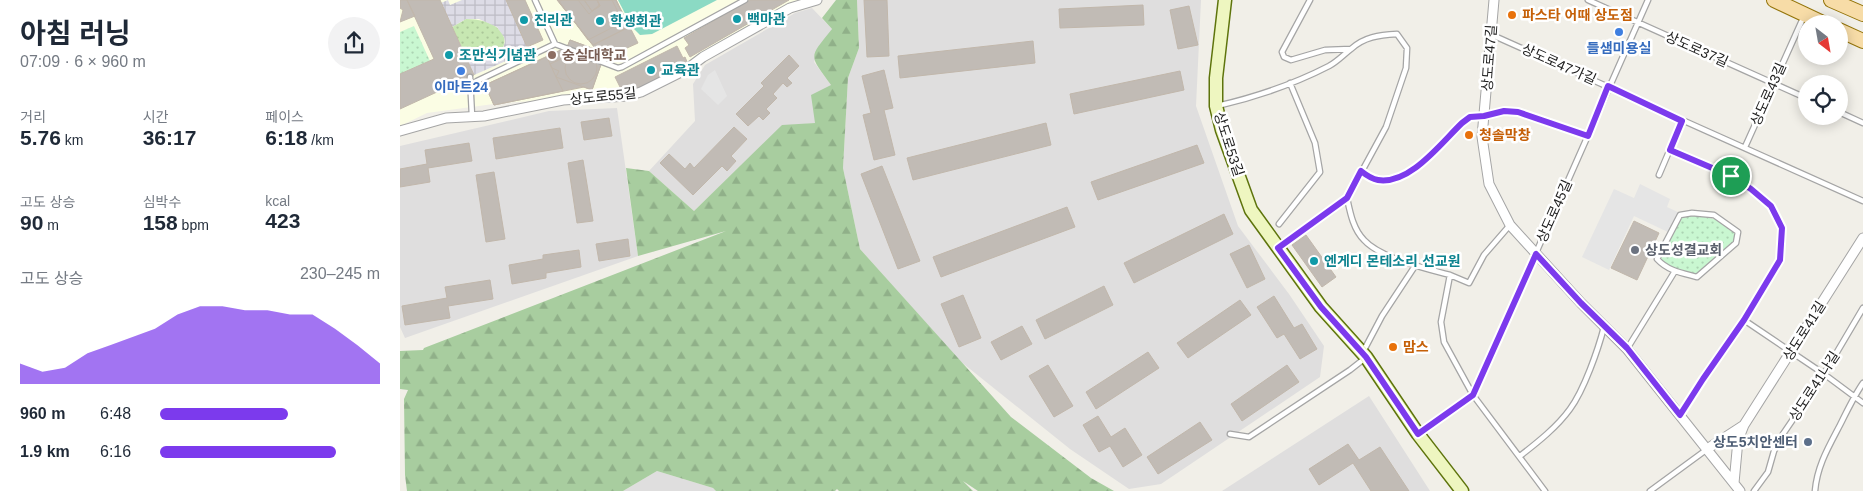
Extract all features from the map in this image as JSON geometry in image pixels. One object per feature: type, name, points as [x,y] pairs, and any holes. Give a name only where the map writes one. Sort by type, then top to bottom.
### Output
[{"type":"main road","points":[[1774,0],[1804,14]]},
{"type":"main road","points":[[1831,0],[1863,14]]},
{"type":"main road","points":[[1848,34],[1863,41]]},
{"type":"street","name":"상도로55길","points":[[400,131],[446,118],[502,113],[563,100],[617,97],[641,92],[687,69],[790,8],[817,0]]},
{"type":"street","name":"상도로53길","points":[[1225,0],[1216,78],[1216,106],[1222,130],[1251,210],[1321,307],[1365,355],[1418,434],[1462,491]]},
{"type":"street","name":"상도로47길","points":[[1494,0],[1482,137],[1488,184],[1510,225],[1604,327],[1627,348],[1737,487]]},
{"type":"street","name":"상도로41길","points":[[1737,487],[1738,440],[1744,425],[1863,238]]},
{"type":"street","name":"상도로41길","points":[[1707,449],[1744,425]]},
{"type":"lane","points":[[535,0],[556,44],[618,68],[745,0]]},
{"type":"lane","points":[[1310,0],[1282,52],[1284,57],[1291,60],[1325,50],[1351,49]]},
{"type":"lane","name":"상도로37길","points":[[1588,0],[1798,94]]},
{"type":"lane","name":"상도로45길","points":[[1473,395],[1588,136],[1608,86],[1648,0]]},
{"type":"lane","name":"상도로43길","points":[[1745,147],[1804,14]]},
{"type":"lane","points":[[1216,106],[1249,98],[1329,66],[1342,58],[1363,40],[1377,35],[1397,34],[1407,48],[1406,68],[1386,127],[1347,198],[1278,248]]},
{"type":"lane","name":"상도로47가길","points":[[1490,34],[1863,201]]},
{"type":"lane","points":[[476,81],[556,44]]},
{"type":"lane","points":[[470,77],[472,116]]},
{"type":"lane","points":[[1279,224],[1320,172],[1315,143],[1290,83]]},
{"type":"lane","name":"상도로47길","points":[[1484,116],[1504,111],[1518,112],[1588,136]]},
{"type":"lane","points":[[1361,171],[1376,180],[1390,181],[1406,175],[1462,123],[1470,117],[1484,116]]},
{"type":"lane","points":[[1848,116],[1863,123]]},
{"type":"lane","points":[[1659,175],[1682,121]]},
{"type":"lane","points":[[1670,150],[1731,176],[1751,189],[1771,206],[1782,228],[1780,260],[1744,320],[1680,415]]},
{"type":"lane","points":[[1347,198],[1353,223],[1364,241],[1381,252],[1415,266],[1450,275],[1469,283],[1484,255],[1510,225]]},
{"type":"lane","points":[[1692,213],[1714,215],[1738,232],[1736,243],[1697,277],[1675,271],[1664,266],[1657,259],[1680,215],[1692,213]]},
{"type":"lane","points":[[1230,434],[1249,438],[1350,370],[1365,355],[1382,316],[1415,266]]},
{"type":"lane","points":[[1627,348],[1675,271]]},
{"type":"lane","points":[[1450,275],[1441,322],[1444,342],[1473,395],[1545,491]]},
{"type":"lane","name":"상도로41나길","points":[[1754,491],[1768,472],[1774,451],[1783,434],[1824,374],[1863,308]]},
{"type":"lane","points":[[1744,320],[1863,403]]},
{"type":"lane","points":[[1520,456],[1544,438],[1571,408],[1588,374],[1604,327]]},
{"type":"lane","points":[[1815,491],[1821,461],[1854,396],[1863,383]]},
{"type":"lane","points":[[1418,434],[1473,395]]},
{"type":"lane","points":[[1650,491],[1707,449]]},
{"type":"shaded area","name":"숭실대학교","points":[[400,0],[799,0],[792,2],[718,45],[689,65],[624,96],[501,103],[427,113],[400,126]]},
{"type":"shaded area","points":[[448,0],[450,5],[462,0],[506,0],[527,47],[524,53],[474,75],[464,52],[475,56],[493,56],[503,48],[504,37],[497,27],[479,19],[466,19],[452,27],[441,3]]},
{"type":"shaded area","points":[[857,0],[1201,0],[1196,106],[1238,226],[1289,294],[1324,346],[1320,377],[1161,484],[1129,489],[1070,449],[960,361],[860,249],[843,168],[848,78],[859,48]]},
{"type":"shaded area","points":[[812,8],[832,29],[814,62],[831,85],[816,123],[782,126],[694,211],[649,171],[695,121],[693,84],[705,65],[795,13]]},
{"type":"shaded area","points":[[715,70],[727,96],[718,105],[701,89],[708,75]]},
{"type":"shaded area","points":[[617,108],[638,256],[405,338],[400,327],[400,146],[549,111]]},
{"type":"shaded area","points":[[1640,184],[1670,199],[1667,207],[1680,213],[1670,233],[1634,216],[1609,270],[1582,257],[1614,189],[1634,198]]},
{"type":"shaded area","points":[[1369,396],[1430,491],[1222,491]]},
{"type":"shaded area","points":[[657,471],[713,488],[716,491],[623,491]]},
{"type":"green space","points":[[618,0],[717,0],[652,34],[640,35],[632,27]]},
{"type":"green space","points":[[836,0],[857,0],[859,48],[848,78],[843,168],[860,249],[1011,417],[1091,478],[1114,491],[978,491],[963,481],[973,491],[839,491],[837,489],[835,491],[716,491],[713,488],[657,471],[623,491],[407,491],[404,399],[408,390],[400,389],[400,351],[423,350],[726,231],[638,256],[626,168],[649,171],[694,211],[782,125],[815,123],[811,95],[831,85],[818,67],[814,57],[815,52],[832,29],[822,18]]},
{"type":"green space","points":[[466,19],[484,21],[496,27],[503,34],[504,43],[501,50],[493,55],[481,56],[464,52],[452,27]]},
{"type":"green space","points":[[414,26],[430,61],[400,74],[400,32]]},
{"type":"green space","points":[[1689,215],[1714,219],[1737,231],[1733,245],[1696,275],[1675,270],[1657,259],[1679,217]]},
{"type":"building","points":[[400,0],[407,0],[415,16],[400,22],[403,10],[400,8]]},
{"type":"building","name":"조만식기념관","points":[[407,0],[440,0],[474,75],[400,109],[400,74],[434,59]]},
{"type":"building","name":"진리관","points":[[506,0],[525,0],[543,40],[527,47]]},
{"type":"building","name":"학생회관","points":[[557,0],[584,0],[592,11],[600,6],[597,0],[616,0],[629,27],[593,45]]},
{"type":"building","name":"학생회관","points":[[558,0],[616,0],[638,43],[616,53],[594,47]]},
{"type":"building","name":"학생회관","points":[[558,0],[612,0],[623,22],[588,40]]},
{"type":"building","name":"학생회관","points":[[562,0],[578,0],[589,14],[600,6],[597,0],[616,0],[629,27],[593,45],[559,2]]},
{"type":"building","points":[[584,0],[597,0],[600,6],[592,11]]},
{"type":"building","name":"백마관","points":[[750,0],[789,0],[690,57],[685,48],[689,45],[684,38]]},
{"type":"building","points":[[864,0],[887,0],[889,56],[867,57]]},
{"type":"building","points":[[1143,5],[1144,25],[1060,28],[1059,9]]},
{"type":"building","points":[[1189,6],[1198,45],[1178,49],[1170,10]]},
{"type":"building","points":[[570,40],[605,53],[592,90],[584,87],[494,105],[485,85],[567,47]]},
{"type":"building","points":[[570,40],[605,53],[592,90],[556,77],[550,64],[563,58]]},
{"type":"building","points":[[1033,41],[1035,63],[900,78],[898,56]]},
{"type":"building","name":"교육관","points":[[677,46],[688,64],[624,95],[615,77]]},
{"type":"building","points":[[581,52],[587,53],[592,57],[596,62],[596,74],[592,79],[587,83],[581,84],[575,83],[570,79],[566,74],[565,68],[566,62],[570,57],[575,53]]},
{"type":"building","points":[[789,55],[799,66],[787,78],[792,83],[787,87],[783,83],[773,94],[777,98],[766,109],[770,113],[763,120],[759,116],[748,126],[736,114],[764,86],[761,83]]},
{"type":"building","points":[[547,57],[552,68],[559,71],[556,77],[563,91],[494,105],[485,85]]},
{"type":"building","points":[[884,70],[893,108],[884,110],[895,155],[874,160],[863,115],[871,113],[862,76]]},
{"type":"building","points":[[1180,71],[1184,90],[1074,114],[1070,94]]},
{"type":"building","points":[[609,118],[612,136],[584,140],[581,122]]},
{"type":"building","points":[[1046,123],[1051,145],[913,180],[907,158]]},
{"type":"building","points":[[734,127],[747,139],[731,156],[736,161],[727,171],[722,166],[693,195],[660,163],[669,154],[685,169],[690,163],[694,168]]},
{"type":"building","points":[[560,128],[563,148],[496,159],[493,138]]},
{"type":"building","points":[[469,143],[472,161],[428,168],[430,182],[400,187],[400,169],[427,164],[425,150]]},
{"type":"building","points":[[1197,145],[1204,163],[1098,200],[1091,182]]},
{"type":"building","points":[[583,160],[593,221],[577,223],[568,163]]},
{"type":"building","points":[[882,166],[920,261],[898,269],[861,174]]},
{"type":"building","points":[[494,172],[505,239],[486,242],[476,175]]},
{"type":"building","points":[[1067,207],[1075,227],[941,277],[933,257]]},
{"type":"building","points":[[1224,214],[1233,234],[1134,283],[1124,263]]},
{"type":"building","name":"상도성결교회","points":[[1634,221],[1659,233],[1637,280],[1611,268]]},
{"type":"building","name":"엔게디 몬테소리 선교원","points":[[1306,235],[1336,277],[1322,287],[1292,245]]},
{"type":"building","points":[[628,239],[630,256],[599,261],[596,244]]},
{"type":"building","points":[[1249,245],[1265,279],[1247,288],[1230,254]]},
{"type":"building","points":[[579,250],[581,267],[546,273],[546,278],[512,284],[509,265],[543,259],[543,255]]},
{"type":"building","points":[[490,280],[493,299],[448,306],[450,318],[405,325],[402,306],[447,298],[445,287]]},
{"type":"building","points":[[1104,286],[1113,305],[1045,339],[1036,320]]},
{"type":"building","points":[[963,295],[981,338],[959,347],[941,304]]},
{"type":"building","points":[[1274,296],[1294,328],[1302,324],[1317,349],[1300,359],[1284,334],[1277,338],[1257,307]]},
{"type":"building","points":[[1240,300],[1251,315],[1188,358],[1177,343]]},
{"type":"building","points":[[1022,326],[1032,344],[1001,360],[991,342]]},
{"type":"building","points":[[1148,352],[1159,368],[1096,409],[1086,392]]},
{"type":"building","points":[[1048,365],[1073,406],[1054,417],[1029,376]]},
{"type":"building","points":[[1287,365],[1299,382],[1242,421],[1231,404]]},
{"type":"building","points":[[1098,416],[1111,437],[1125,428],[1142,455],[1123,467],[1110,446],[1099,452],[1083,425]]},
{"type":"building","points":[[1200,422],[1212,440],[1158,474],[1147,457]]},
{"type":"building","points":[[1348,444],[1359,460],[1380,447],[1409,491],[1371,491],[1353,463],[1319,485],[1309,469]]},
{"type":"place","name":"파스타 어때 상도점","points":[[1512,15]]},
{"type":"place","name":"백마관","points":[[737,19]]},
{"type":"place","name":"진리관","points":[[524,20]]},
{"type":"place","name":"학생회관","points":[[600,21]]},
{"type":"place","name":"들샘미용실","points":[[1619,32]]},
{"type":"place","name":"조만식기념관","points":[[449,55]]},
{"type":"place","name":"숭실대학교","points":[[552,55]]},
{"type":"place","name":"교육관","points":[[651,70]]},
{"type":"place","name":"이마트24","points":[[461,71]]},
{"type":"place","name":"청솔막창","points":[[1469,135]]},
{"type":"place","name":"상도성결교회","points":[[1635,250]]},
{"type":"place","name":"엔게디 몬테소리 선교원","points":[[1314,261]]},
{"type":"place","name":"맘스","points":[[1393,347]]},
{"type":"place","name":"상도5치안센터","points":[[1808,442]]},
{"type":"route","points":[[1608,86],[1682,121],[1670,150],[1731,176],[1751,189],[1773,209],[1782,228],[1780,260],[1744,320],[1680,415],[1627,348],[1581,303],[1536,254],[1473,395],[1418,434],[1366,357],[1321,307],[1278,248],[1347,198],[1361,171],[1376,180],[1390,181],[1406,175],[1470,117],[1504,111],[1518,112],[1588,136],[1608,86]]}]
